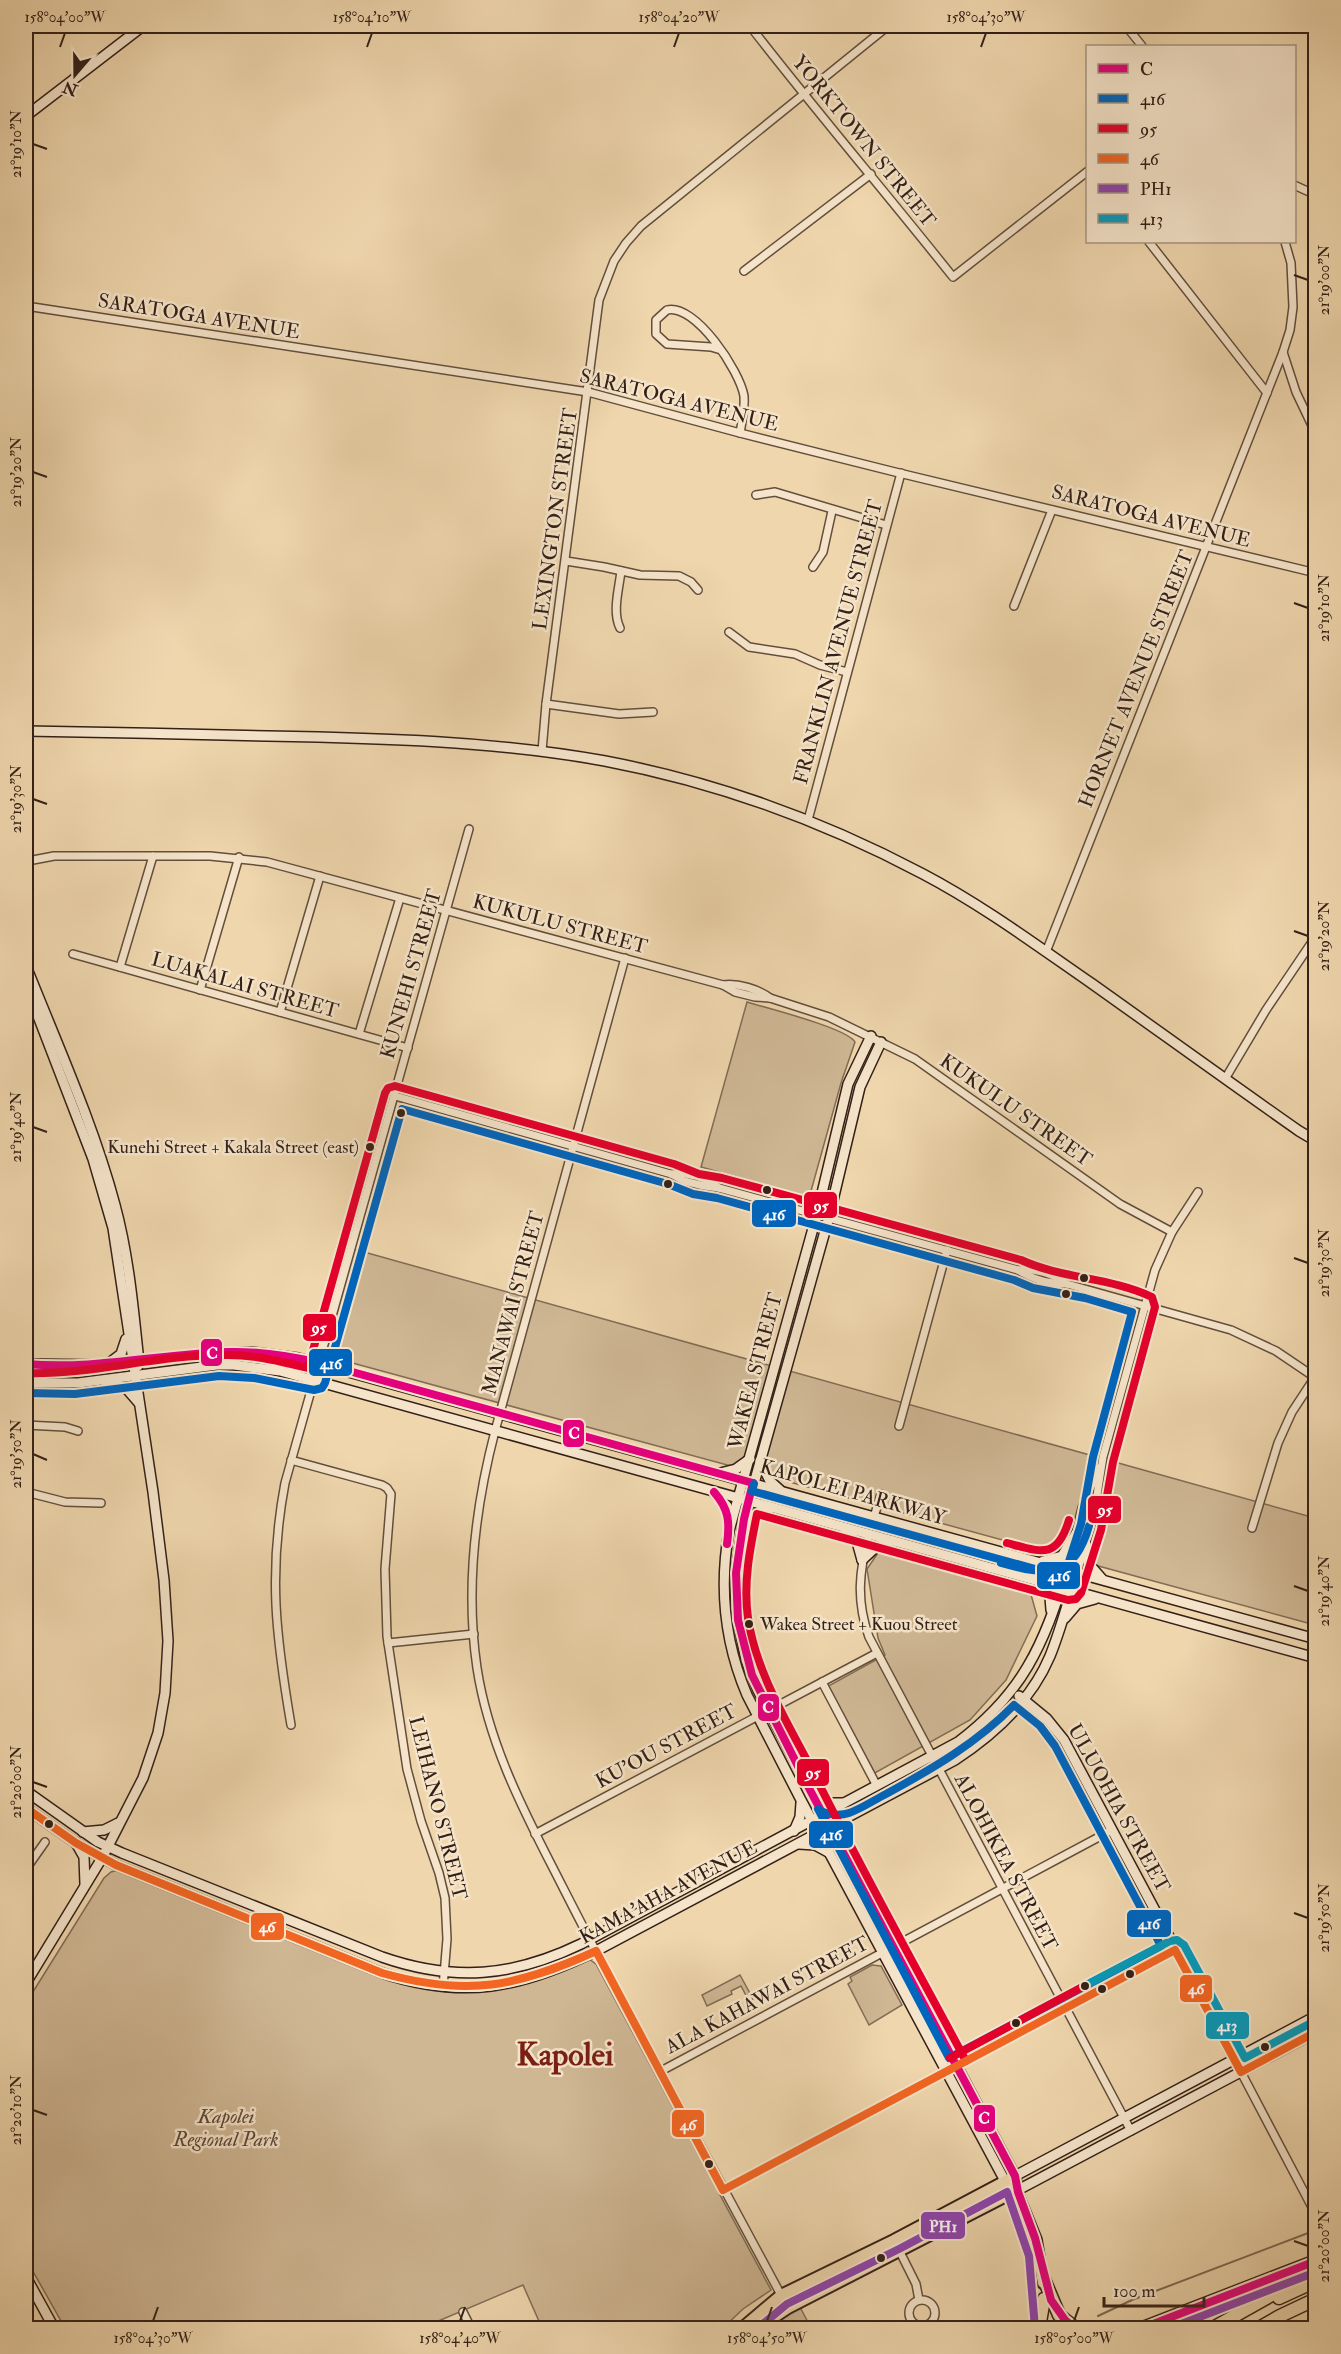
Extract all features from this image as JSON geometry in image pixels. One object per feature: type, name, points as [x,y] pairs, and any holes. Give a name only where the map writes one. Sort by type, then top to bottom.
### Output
[{"type":"highway","points":[[1143,2328],[1316,2261]]},
{"type":"highway","points":[[1213,2328],[1316,2270]]},
{"type":"highway","points":[[1043,2277],[1059,2315],[1075,2328]]},
{"type":"highway","points":[[1224,2328],[1316,2281]]},
{"type":"highway","points":[[1259,2328],[1316,2299]]},
{"type":"highway","points":[[1039,2328],[1044,2300]]},
{"type":"main road","points":[[26,116],[143,26]]},
{"type":"main road","points":[[26,731],[355,737],[449,742],[542,751],[605,761],[743,797],[808,820],[933,879],[1046,952],[1316,1141]]},
{"type":"main road","points":[[26,966],[99,1152],[123,1239],[136,1374],[164,1580],[168,1641],[165,1693],[158,1733],[143,1778],[108,1847],[26,1983]]},
{"type":"main road","points":[[26,985],[105,1194],[115,1239],[126,1318],[135,1362]]},
{"type":"main road","name":"WAKEA STREET","points":[[755,1459],[774,1367],[817,1214],[848,1084],[870,1036]]},
{"type":"main road","name":"WAKEA STREET","points":[[881,1042],[860,1087],[829,1217],[787,1370],[748,1482],[738,1498],[731,1522],[724,1569],[726,1631],[740,1679],[757,1717],[945,2072],[1010,2178]]},
{"type":"main road","points":[[1299,1131],[1316,1146]]},
{"type":"main road","points":[[104,1365],[116,1359],[123,1351],[126,1318]]},
{"type":"main road","name":"KAPOLEI PARKWAY","points":[[26,1364],[104,1365],[214,1353],[251,1352],[320,1363],[1316,1639]]},
{"type":"main road","name":"KAPOLEI PARKWAY","points":[[26,1383],[61,1384],[234,1365],[280,1371],[1316,1658]]},
{"type":"main road","points":[[99,1380],[126,1388],[141,1406]]},
{"type":"main road","points":[[717,1473],[736,1469],[755,1459],[770,1480],[782,1491]]},
{"type":"main road","name":"WAKEA STREET","points":[[748,1482],[749,1501],[736,1573],[738,1620],[746,1660],[768,1711],[957,2066],[1016,2191],[1036,2240],[1043,2277],[1045,2328]]},
{"type":"main road","points":[[714,1492],[727,1506],[731,1522]]},
{"type":"main road","points":[[742,1530],[756,1514],[773,1508]]},
{"type":"main road","points":[[869,1534],[874,1517]]},
{"type":"main road","points":[[842,1527],[857,1542],[862,1560],[876,1547],[893,1541]]},
{"type":"main road","points":[[1038,1562],[1062,1556],[1077,1532]]},
{"type":"main road","points":[[1086,1544],[1088,1563],[1103,1580]]},
{"type":"main road","points":[[1066,1589],[1072,1572]]},
{"type":"main road","points":[[1037,1581],[1050,1597],[1052,1617]]},
{"type":"main road","name":"KAMA'AHA AVENUE","points":[[26,1791],[108,1847],[382,1958],[412,1967],[445,1973],[480,1973],[520,1968],[544,1961],[589,1939],[958,1742],[981,1724],[1013,1691],[1038,1651],[1066,1589]]},
{"type":"main road","name":"KAMA'AHA AVENUE","points":[[26,1808],[76,1844],[102,1857],[382,1973],[412,1982],[443,1986],[480,1987],[518,1982],[548,1974],[596,1952],[956,1760],[989,1736],[1023,1700],[1043,1670],[1062,1622],[1066,1589]]},
{"type":"main road","points":[[1062,1622],[1077,1604],[1088,1599],[1099,1598]]},
{"type":"main road","name":"ULUOHIA STREET","points":[[1013,1691],[1047,1719],[1064,1740],[1241,2072]]},
{"type":"main road","points":[[811,1792],[826,1803],[845,1803]]},
{"type":"main road","points":[[794,1831],[800,1817],[801,1800]]},
{"type":"main road","points":[[840,1846],[842,1831],[849,1816]]},
{"type":"main road","points":[[83,1832],[104,1830],[120,1822]]},
{"type":"main road","points":[[76,1844],[84,1857],[85,1886]]},
{"type":"main road","points":[[796,1844],[815,1845],[828,1852]]},
{"type":"main road","points":[[742,2328],[781,2295],[894,2240],[1316,2016]]},
{"type":"main road","points":[[761,2328],[788,2308],[1131,2131],[1316,2032]]},
{"type":"main road","points":[[26,2277],[54,2328]]},
{"type":"street","name":"YORKTOWN STREET","points":[[750,26],[953,277],[1086,173]]},
{"type":"street","name":"LEXINGTON STREET","points":[[542,751],[546,704],[599,300],[609,271],[626,243],[641,226],[888,26]]},
{"type":"street","points":[[1126,26],[1141,45]]},
{"type":"street","points":[[744,271],[871,174]]},
{"type":"street","points":[[1296,186],[1316,195]]},
{"type":"street","points":[[1150,243],[1267,393]]},
{"type":"street","name":"HORNET AVENUE STREET","points":[[1046,952],[1283,352],[1290,330],[1293,307],[1291,263],[1286,243]]},
{"type":"street","name":"SARATOGA AVENUE","points":[[26,306],[588,392],[901,473],[1316,573]]},
{"type":"street","points":[[721,350],[711,347],[666,344],[656,334],[656,320],[667,310],[681,310],[705,330],[721,350],[736,374],[744,396],[741,433]]},
{"type":"street","points":[[1283,352],[1296,392],[1316,434]]},
{"type":"street","name":"FRANKLIN AVENUE STREET","points":[[808,820],[901,473]]},
{"type":"street","points":[[756,495],[775,492],[797,497],[832,511],[886,525]]},
{"type":"street","points":[[1014,606],[1052,510]]},
{"type":"street","points":[[813,567],[823,552],[832,511]]},
{"type":"street","points":[[566,561],[640,575],[679,576],[691,582],[698,590]]},
{"type":"street","points":[[620,628],[616,621],[616,611],[621,572]]},
{"type":"street","points":[[729,632],[749,646],[795,654],[820,665],[847,672]]},
{"type":"street","points":[[546,704],[619,714],[653,712]]},
{"type":"street","name":"KUNEHI STREET","points":[[291,1725],[279,1655],[274,1594],[278,1527],[291,1460],[469,829]]},
{"type":"street","name":"KUKULU STREET","points":[[33,860],[54,856],[153,856],[240,857],[267,862],[723,985],[735,992],[755,998],[770,998],[829,1017],[915,1059],[1120,1204],[1172,1232]]},
{"type":"street","points":[[120,967],[153,856]]},
{"type":"street","points":[[200,990],[240,857]]},
{"type":"street","points":[[280,1012],[320,876]]},
{"type":"street","points":[[360,1034],[400,898]]},
{"type":"street","points":[[1226,1079],[1266,1010],[1316,936]]},
{"type":"street","name":"LUAKALAI STREET","points":[[73,954],[408,1048]]},
{"type":"street","name":"MANAWAI STREET","points":[[625,958],[572,1146],[480,1494],[471,1585],[474,1634],[481,1690],[493,1735],[509,1779],[589,1939],[788,2308]]},
{"type":"street","points":[[395,1096],[671,1174],[686,1174],[706,1180],[720,1188],[1018,1270],[1033,1270],[1060,1279],[1067,1284],[1247,1336],[1286,1357],[1315,1377],[1292,1412],[1278,1443],[1252,1528]]},
{"type":"street","points":[[1072,1572],[1086,1544],[1096,1506],[1103,1460],[1155,1270],[1172,1232],[1198,1192]]},
{"type":"street","points":[[899,1426],[947,1250]]},
{"type":"street","points":[[26,1425],[65,1427],[78,1431]]},
{"type":"street","name":"LEIHANO STREET","points":[[291,1460],[382,1485],[389,1491],[391,1497],[385,1569],[388,1643],[407,1768],[421,1821],[440,1873],[445,1898],[448,1926],[443,1986]]},
{"type":"street","points":[[1072,1572],[1077,1532],[1086,1495],[1103,1460]]},
{"type":"street","points":[[26,1492],[65,1502],[100,1503]]},
{"type":"street","points":[[874,1517],[881,1494]]},
{"type":"street","name":"ALOHIKEA STREET","points":[[869,1534],[859,1583],[860,1604],[865,1626],[938,1769],[1131,2131]]},
{"type":"street","points":[[388,1643],[474,1634]]},
{"type":"street","name":"KU'OU STREET","points":[[535,1834],[877,1653]]},
{"type":"street","points":[[822,1682],[877,1786]]},
{"type":"street","name":"ALA KAHAWAI STREET","points":[[660,2071],[1112,1830]]},
{"type":"street","points":[[26,1869],[45,1842]]},
{"type":"street","points":[[723,2190],[1175,1950]]},
{"type":"street","name":"ULUOHIA STREET","points":[[1241,2072],[1313,2210]]},
{"type":"street","points":[[894,2240],[916,2284],[919,2300]]},
{"type":"street","points":[[463,2312],[471,2328]]},
{"type":"green space","points":[[747,1002],[822,1025],[855,1042],[841,1083],[811,1191],[807,1194],[801,1195],[701,1167]]},
{"type":"green space","points":[[339,1245],[1315,1518],[1315,1625],[312,1352]]},
{"type":"green space","points":[[882,1547],[1030,1591],[1037,1616],[1006,1680],[970,1720],[873,1774],[823,1689],[885,1655],[878,1638],[867,1569]]},
{"type":"green space","name":"Kapolei Regional Park","points":[[118,1870],[383,1976],[474,1989],[589,1959],[596,1964],[771,2290],[743,2309],[723,2328],[542,2328],[523,2285],[422,2328],[65,2328],[26,2259],[26,2003],[104,1878]]},
{"type":"green space","points":[[872,1965],[881,1966],[902,2005],[869,2025],[848,1984],[852,1981],[850,1977]]},
{"type":"green space","points":[[740,1975],[753,1999],[750,2003],[741,1986],[731,1991],[732,1994],[707,2006],[702,1995]]},
{"type":"green space","points":[[800,2307],[811,2328],[769,2328]]},
{"type":"waterway","points":[[1098,2316],[1132,2300],[1316,2230]]},
{"type":"transit line","name":"95","points":[[26,1373],[76,1371],[173,1358],[222,1355],[254,1357],[308,1368],[385,1093],[388,1088],[395,1086],[674,1164],[699,1174],[722,1178],[1021,1260],[1053,1271],[1120,1285],[1152,1297],[1155,1307],[1113,1462],[1101,1530],[1081,1593],[1076,1599],[1068,1600],[757,1514],[746,1592],[752,1638],[765,1677],[887,1915],[966,2061]]},
{"type":"transit line","name":"416","points":[[26,1393],[75,1394],[219,1376],[254,1378],[314,1390],[322,1388],[402,1109],[668,1184],[693,1194],[717,1198],[1014,1280],[1033,1288],[1085,1298],[1132,1312],[1093,1457],[1081,1524],[1064,1577],[752,1491],[754,1484]]},
{"type":"transit line","name":"C","points":[[26,1364],[77,1365],[228,1352],[286,1356],[320,1363],[753,1483]]},
{"type":"transit line","name":"C","points":[[753,1483],[744,1519],[736,1573],[738,1620],[752,1675],[811,1792],[1015,2176],[1018,2192],[1035,2238],[1051,2300],[1065,2320],[1075,2328]]},
{"type":"transit line","name":"C","points":[[714,1492],[723,1504],[727,1516],[727,1544]]},
{"type":"transit line","name":"95","points":[[1007,1543],[1029,1549],[1046,1550],[1059,1542],[1069,1520]]},
{"type":"transit line","name":"416","points":[[1001,1563],[1032,1570],[1057,1569],[1076,1556],[1089,1526]]},
{"type":"transit line","name":"416","points":[[1014,1705],[1040,1726],[1055,1746],[1161,1946],[949,2058],[818,1809],[829,1814],[841,1814],[863,1807],[953,1754],[1000,1719],[1014,1705]]},
{"type":"transit line","name":"46","points":[[26,1808],[76,1843],[116,1865],[382,1973],[440,1985],[491,1984],[541,1973],[596,1951],[723,2190],[1175,1950],[1241,2072],[1316,2032]]},
{"type":"transit line","name":"413","points":[[1086,1985],[1170,1941],[1177,1940],[1184,1945],[1245,2058],[1311,2023]]},
{"type":"transit line","name":"95","points":[[950,2058],[1086,1985]]},
{"type":"transit line","name":"PH1","points":[[758,2328],[787,2304],[1007,2192],[1029,2256],[1035,2328]]},
{"type":"transit line","name":"C","points":[[1143,2328],[1316,2261]]},
{"type":"transit line","name":"PH1","points":[[1171,2328],[1316,2272]]},
{"type":"place","name":"Kunehi Street + Kakala Street (east)","points":[[370,1147]]},
{"type":"place","name":"Wakea Street + Kuou Street","points":[[749,1624]]},
{"type":"district","name":"Kapolei","points":[[565,2055]]}]
